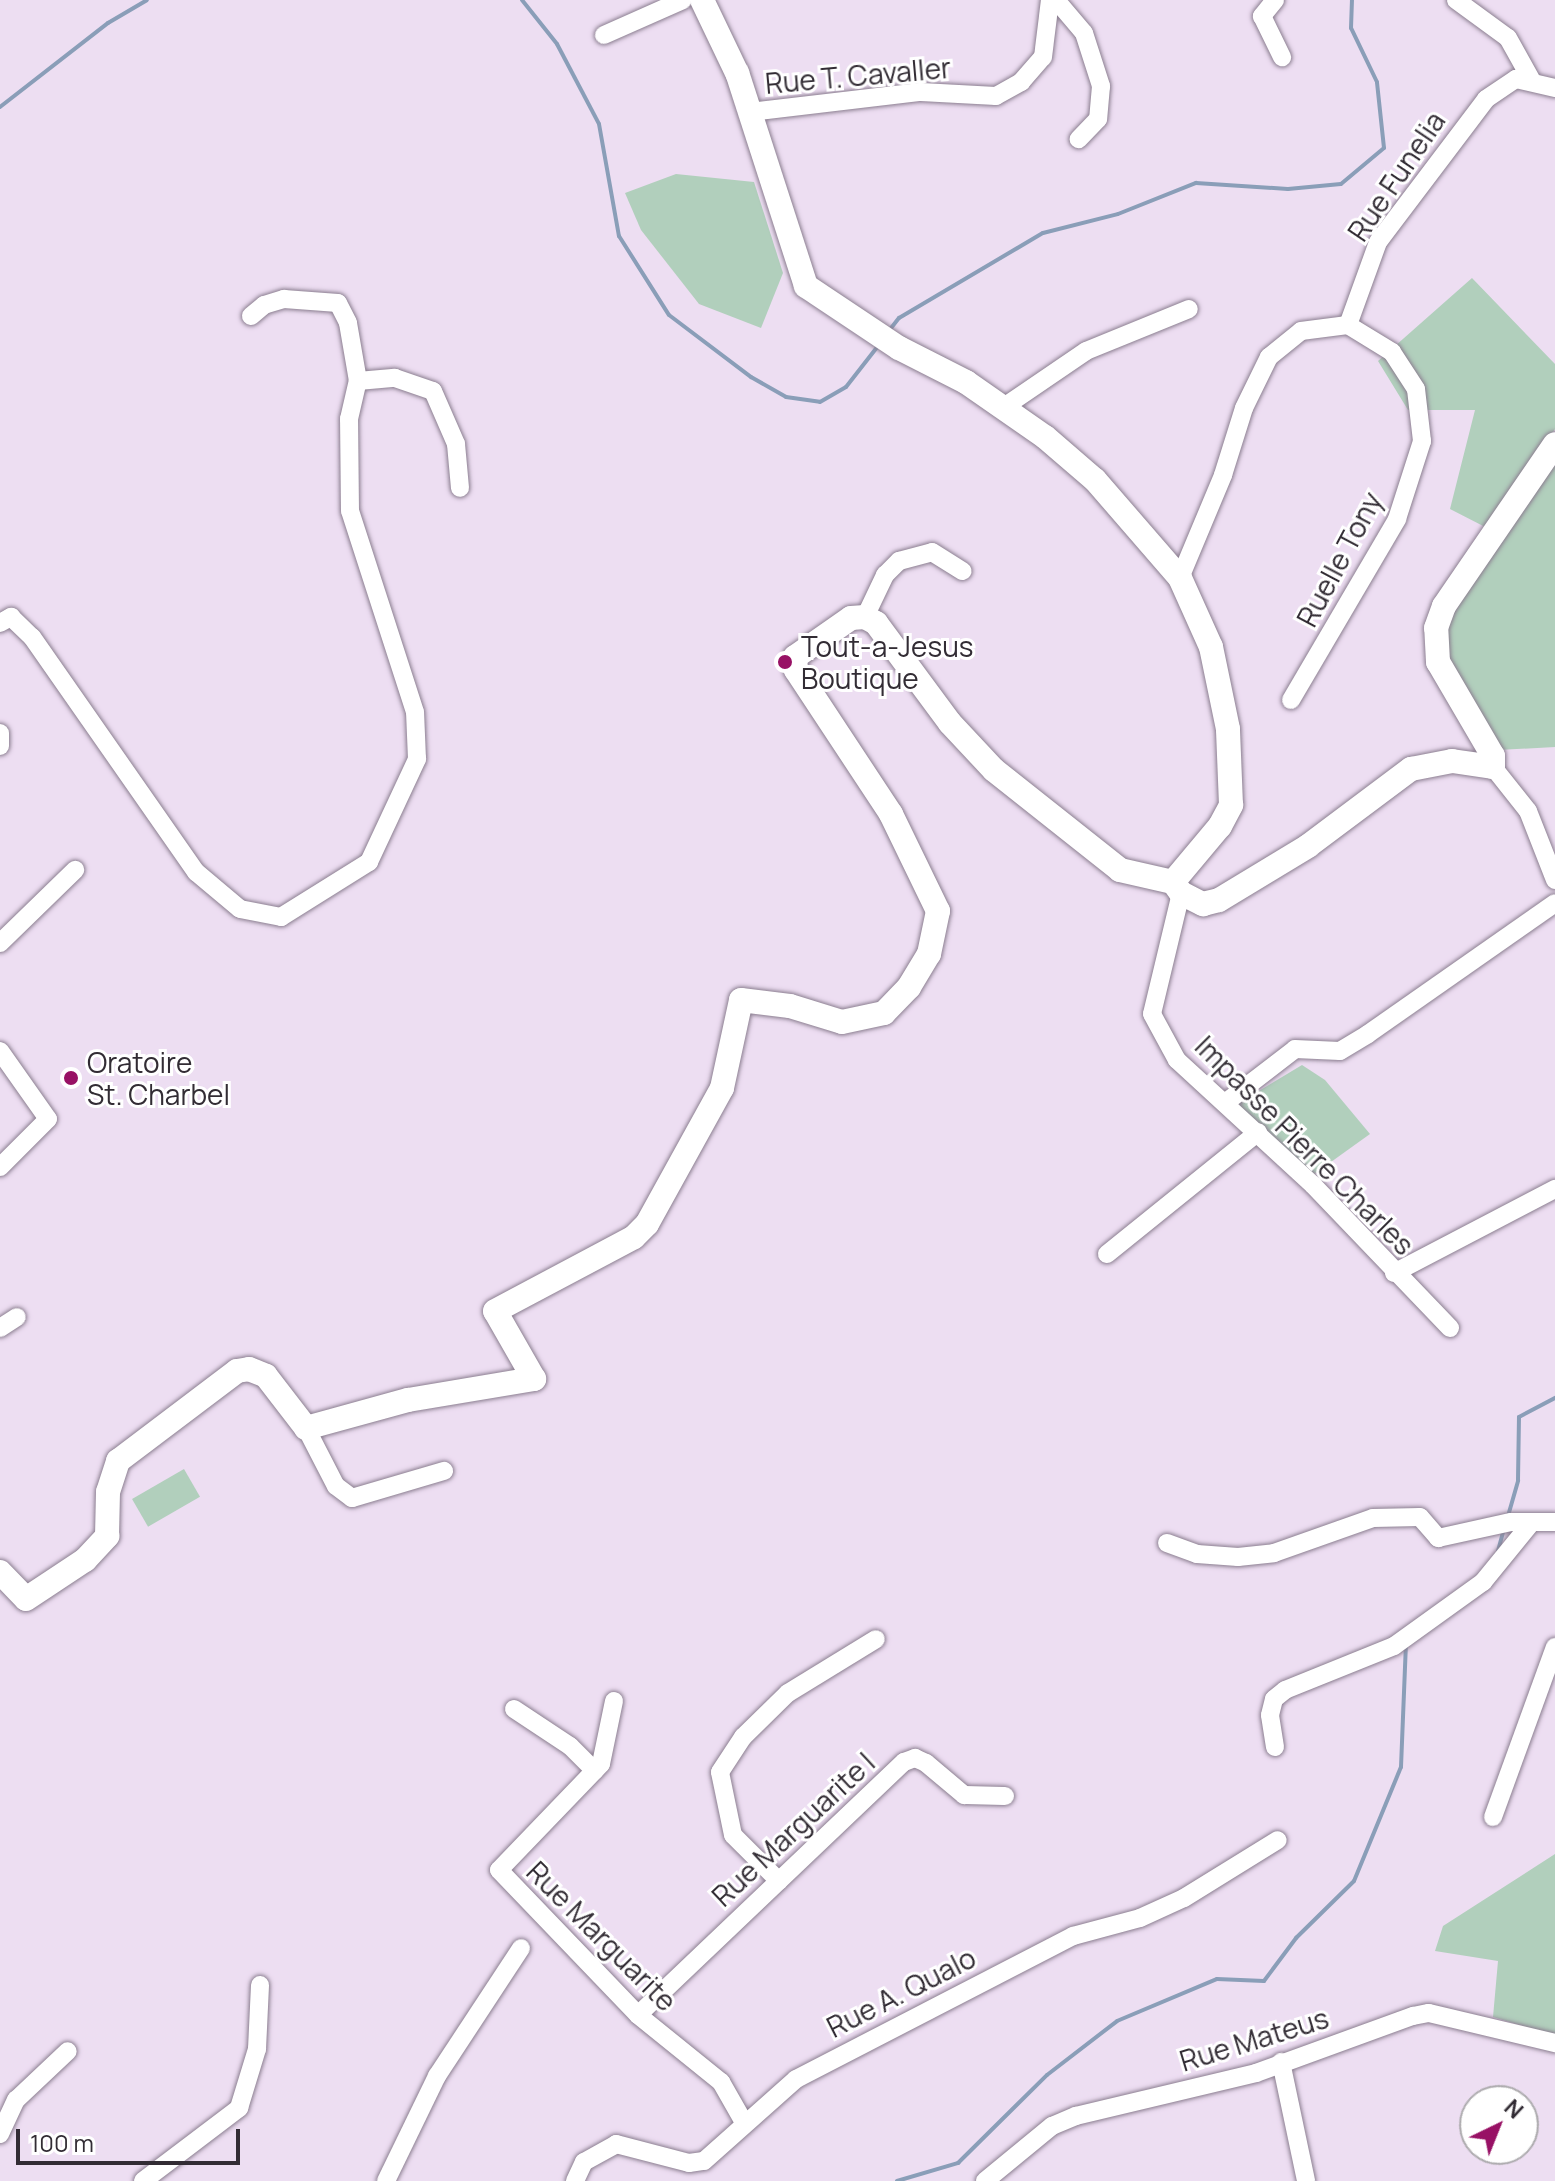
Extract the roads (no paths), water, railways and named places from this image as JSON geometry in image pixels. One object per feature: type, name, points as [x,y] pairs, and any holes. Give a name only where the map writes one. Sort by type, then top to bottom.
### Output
[{"type":"street","points":[[604,35],[683,0]]},
{"type":"street","points":[[702,0],[727,48],[806,286],[899,348],[1004,407],[1095,480],[1180,578],[1211,647],[1228,729],[1231,805],[1177,888]]},
{"type":"street","name":"Rue T. Cavaller","points":[[750,112],[921,92],[996,96],[1021,82],[1043,57],[1050,0]]},
{"type":"street","points":[[1056,0],[1084,33],[1101,86],[1098,119],[1079,139]]},
{"type":"street","points":[[1275,0],[1262,16],[1282,57]]},
{"type":"street","points":[[1456,0],[1508,38],[1532,81],[1555,88]]},
{"type":"street","name":"Rue Funelia","points":[[1348,325],[1378,242],[1466,121],[1505,83],[1532,81]]},
{"type":"street","points":[[0,623],[11,617],[22,625],[196,872],[240,909],[281,917],[362,869],[401,801],[417,759],[419,731],[350,511],[349,419],[358,381],[348,323],[338,303],[284,299],[264,305],[251,316]]},
{"type":"street","points":[[1004,407],[1086,351],[1189,309]]},
{"type":"street","points":[[1180,578],[1223,475],[1244,408],[1269,357],[1301,331],[1348,325]]},
{"type":"street","name":"Ruelle Tony","points":[[1291,700],[1397,519],[1422,441],[1416,389],[1392,352],[1348,325]]},
{"type":"street","points":[[358,381],[381,376],[433,391],[456,444],[460,488]]},
{"type":"street","points":[[1555,444],[1444,606],[1436,628],[1438,662],[1493,756],[1493,767],[1528,811],[1555,880]]},
{"type":"street","points":[[865,617],[885,575],[899,561],[932,552],[963,571]]},
{"type":"street","points":[[306,1428],[408,1400],[534,1379],[495,1311],[634,1237],[647,1224],[722,1088],[741,1000],[790,1006],[842,1022],[884,1013],[909,987],[937,930],[938,911],[923,870],[858,760],[800,682],[795,657],[851,618],[865,617],[876,623],[950,723],[994,770],[1120,870],[1177,888],[1203,904],[1235,891],[1308,846],[1411,769],[1452,761],[1493,767]]},
{"type":"street","points":[[0,733],[0,743]]},
{"type":"street","points":[[0,943],[75,870]]},
{"type":"street","name":"Impasse Pierre Charles","points":[[1177,888],[1152,1014],[1177,1060],[1258,1132],[1450,1328]]},
{"type":"street","points":[[1225,1103],[1295,1049],[1340,1051],[1555,903]]},
{"type":"street","points":[[0,1051],[48,1119],[0,1167]]},
{"type":"street","points":[[1107,1254],[1258,1132]]},
{"type":"street","points":[[1394,1273],[1555,1189]]},
{"type":"street","points":[[0,1328],[17,1317]]},
{"type":"street","points":[[0,1572],[26,1599],[85,1560],[107,1536],[108,1492],[118,1461],[237,1371],[249,1369],[266,1376],[306,1428],[336,1486],[352,1498],[444,1471]]},
{"type":"street","points":[[1167,1543],[1197,1554],[1238,1557],[1274,1553],[1373,1518],[1420,1517],[1438,1538],[1532,1522],[1555,1522]]},
{"type":"street","points":[[1275,1747],[1270,1715],[1274,1699],[1308,1679],[1394,1646],[1438,1617],[1483,1582],[1532,1522]]},
{"type":"street","points":[[779,1881],[733,1835],[720,1772],[743,1737],[788,1693],[876,1639]]},
{"type":"street","points":[[1493,1817],[1555,1647]]},
{"type":"street","name":"Rue Marguarite","points":[[614,1701],[605,1756],[595,1771],[499,1870],[638,2015],[721,2082],[745,2124]]},
{"type":"street","points":[[514,1709],[570,1746],[595,1771]]},
{"type":"street","name":"Rue Marguarite I","points":[[638,2015],[904,1762],[915,1758],[964,1795],[1005,1796]]},
{"type":"street","name":"Rue A. Qualo","points":[[575,2181],[584,2162],[616,2144],[631,2143],[689,2163],[704,2161],[796,2079],[1073,1936],[1140,1918],[1184,1898],[1278,1840]]},
{"type":"street","points":[[386,2181],[437,2076],[521,1948]]},
{"type":"street","points":[[143,2181],[239,2108],[257,2049],[260,1985]]},
{"type":"street","name":"Rue Mateus","points":[[985,2181],[1052,2126],[1076,2116],[1256,2073],[1429,2013],[1555,2043]]},
{"type":"street","points":[[0,2134],[16,2100],[68,2051]]},
{"type":"street","points":[[1281,2062],[1306,2181]]},
{"type":"waterway","points":[[0,107],[108,23],[147,0]]},
{"type":"waterway","points":[[522,0],[557,44],[599,124],[619,236],[669,315],[751,377],[786,397],[820,402],[846,387],[878,346]]},
{"type":"waterway","points":[[888,332],[899,318],[1043,233],[1118,214],[1196,183],[1288,189],[1341,184],[1384,148],[1377,82],[1351,28],[1352,0]]},
{"type":"waterway","points":[[1508,1516],[1518,1480],[1519,1417],[1555,1398]]},
{"type":"waterway","points":[[1498,1551],[1504,1529]]},
{"type":"waterway","points":[[897,2181],[958,2163],[1047,2075],[1117,2021],[1217,1979],[1264,1981],[1296,1938],[1354,1881],[1401,1767],[1406,1645]]},
{"type":"place","name":"Tout-a-Jesus Boutique","points":[[785,662]]},
{"type":"place","name":"Oratoire St. Charbel","points":[[71,1078]]}]
